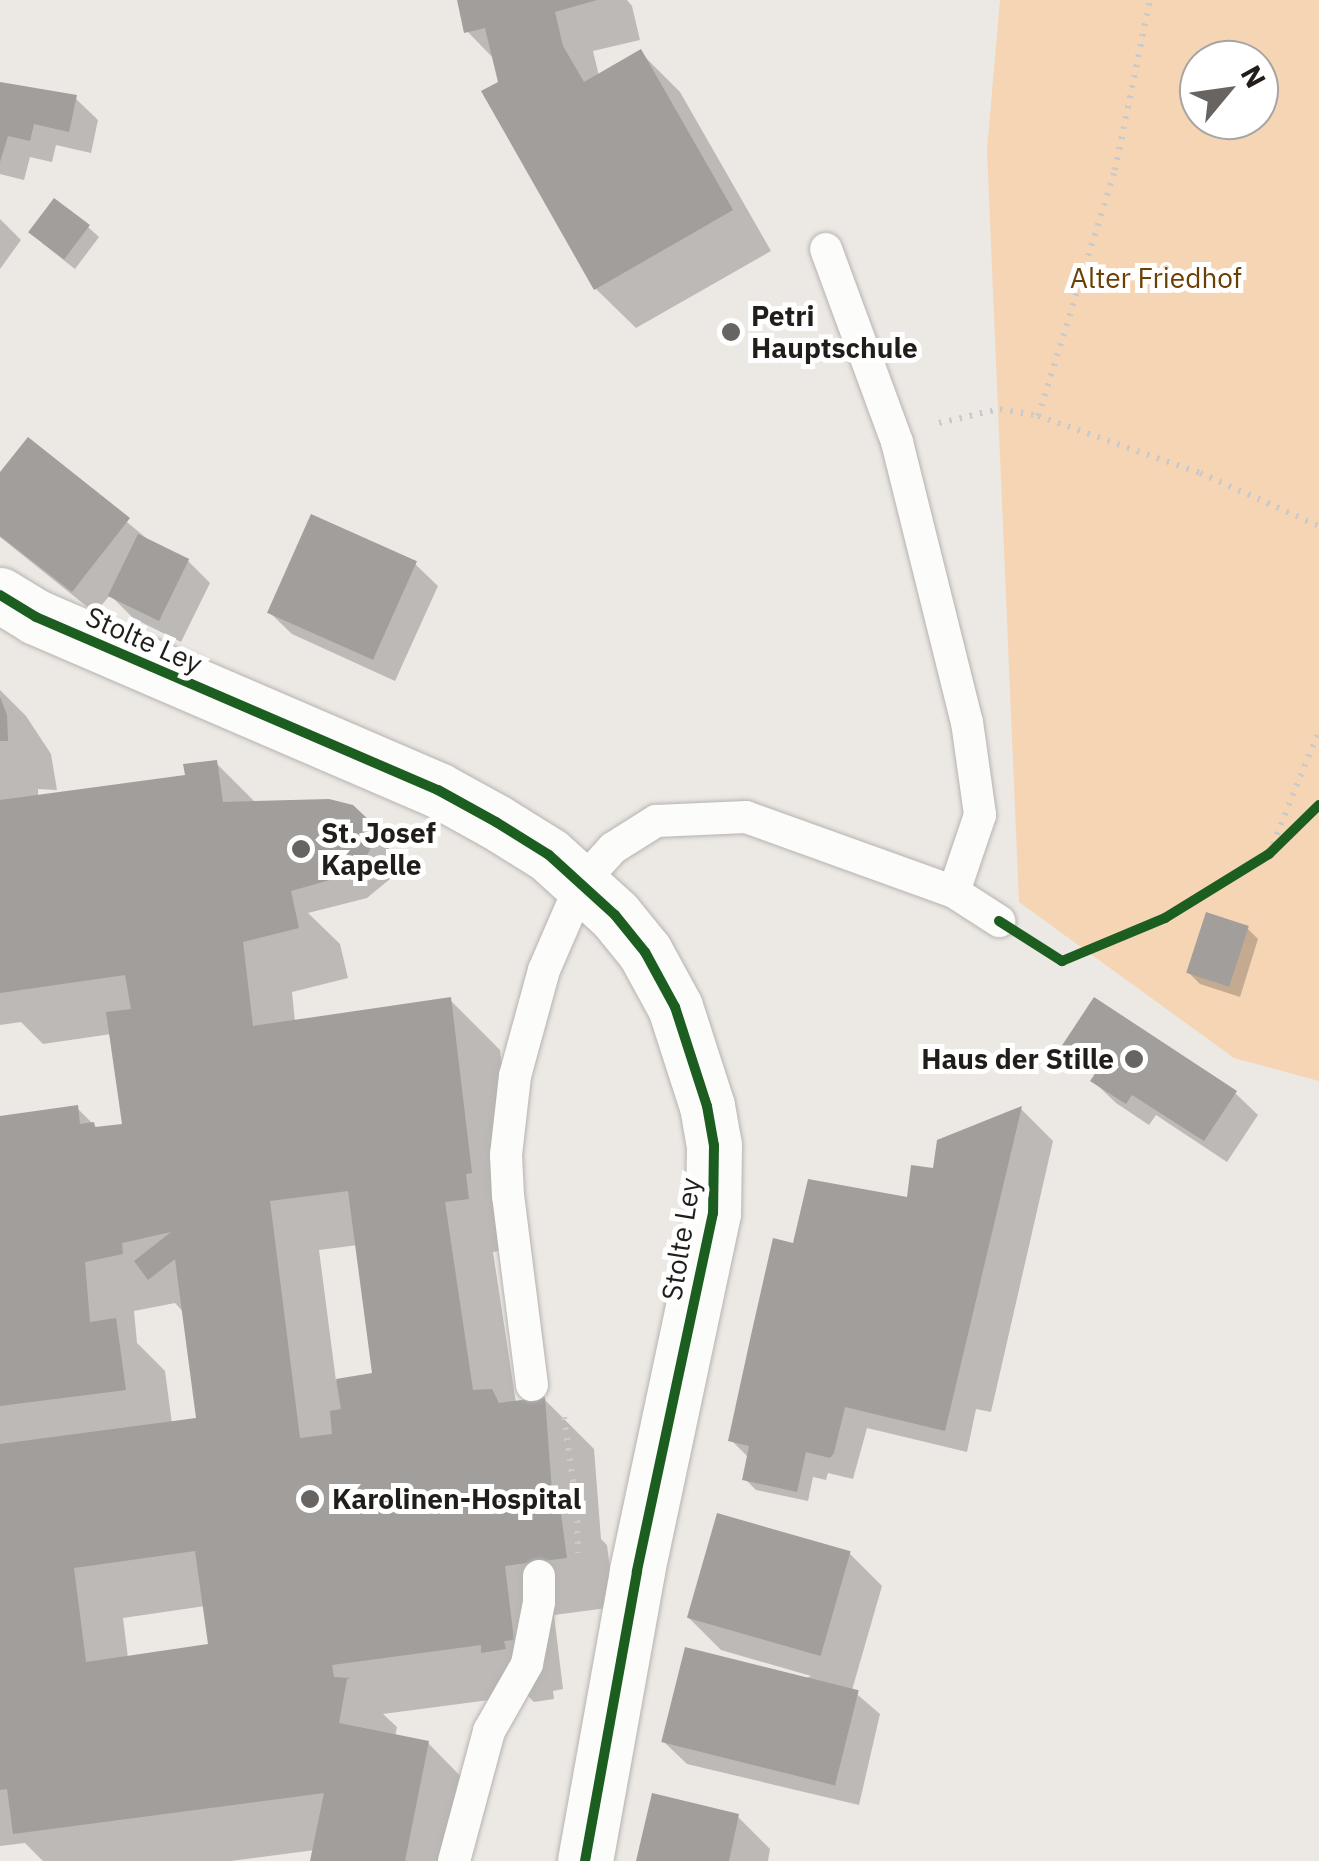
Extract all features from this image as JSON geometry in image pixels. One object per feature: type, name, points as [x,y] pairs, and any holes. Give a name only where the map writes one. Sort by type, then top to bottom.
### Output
[{"type":"street","name":"Stolte Ley","points":[[0,596],[36,617],[438,790],[549,855],[582,882],[645,952],[675,1006],[708,1106],[715,1180],[708,1242],[636,1572],[585,1861]]},
{"type":"lane","points":[[826,249],[896,442],[967,722],[980,815],[954,892]]},
{"type":"lane","points":[[532,1385],[508,1196],[509,1117],[530,1016],[582,882],[642,826],[679,817],[728,815],[768,822],[954,892],[1000,921]]},
{"type":"lane","points":[[454,1861],[489,1731],[527,1664],[539,1602],[539,1576]]},
{"type":"path","points":[[1038,416],[1116,170],[1150,0]]},
{"type":"path","points":[[896,442],[948,419],[1000,409],[1038,416],[1200,473],[1319,526]]},
{"type":"path","points":[[1270,854],[1319,730]]},
{"type":"path","points":[[528,1342],[545,1358],[560,1384],[578,1510],[578,1560]]},
{"type":"green space","name":"Alter Friedhof","points":[[1000,0],[1319,0],[1319,1081],[1234,1058],[1019,902],[987,150]]},
{"type":"building","points":[[457,0],[597,0],[555,12],[563,46],[584,82],[641,49],[733,210],[594,290],[481,91],[498,82],[485,28],[464,33]]},
{"type":"building","points":[[0,82],[77,95],[69,132],[34,124],[30,141],[8,136],[0,162]]},
{"type":"building","points":[[54,198],[90,225],[64,259],[28,232]]},
{"type":"building","points":[[28,437],[130,518],[72,592],[0,536],[0,472]]},
{"type":"building","points":[[311,514],[417,561],[373,660],[267,613]]},
{"type":"building","points":[[138,534],[189,559],[159,621],[108,596]]},
{"type":"building","points":[[0,697],[7,715],[8,741],[0,741]]},
{"type":"building","points":[[217,760],[223,802],[329,799],[353,805],[371,822],[375,840],[363,863],[344,876],[291,891],[299,928],[243,942],[253,1026],[451,997],[472,1173],[466,1174],[469,1199],[445,1202],[473,1390],[492,1389],[499,1403],[545,1397],[552,1492],[558,1492],[567,1558],[505,1566],[514,1640],[504,1641],[506,1649],[481,1653],[481,1645],[332,1665],[334,1677],[351,1678],[347,1679],[339,1723],[429,1741],[405,1861],[310,1861],[324,1793],[13,1834],[7,1789],[0,1790],[0,1444],[196,1418],[175,1259],[148,1280],[134,1261],[171,1232],[122,1243],[123,1254],[85,1262],[90,1322],[116,1318],[126,1390],[0,1406],[0,1116],[78,1105],[80,1124],[122,1124],[106,1012],[131,1009],[125,975],[0,993],[0,800],[185,775],[183,764]],"holes":[[[348,1191],[372,1373],[336,1379],[341,1409],[330,1411],[332,1434],[300,1438],[270,1201]],[[195,1551],[208,1644],[86,1662],[74,1568]]]},
{"type":"building","points":[[1206,912],[1249,926],[1229,987],[1186,973]]},
{"type":"building","name":"Haus der Stille","points":[[1094,997],[1237,1091],[1204,1141],[1132,1095],[1126,1104],[1090,1081],[1097,1071],[1061,1047]]},
{"type":"building","points":[[1022,1106],[945,1431],[845,1407],[834,1453],[830,1458],[806,1452],[797,1492],[742,1480],[749,1446],[728,1441],[751,1335],[773,1238],[793,1243],[808,1179],[907,1197],[911,1165],[933,1168],[937,1140]]},
{"type":"building","points":[[717,1513],[851,1551],[821,1656],[687,1618]]},
{"type":"building","points":[[685,1647],[859,1690],[835,1785],[661,1742]]},
{"type":"building","points":[[652,1793],[739,1814],[729,1861],[636,1861]]},
{"type":"cycle path","points":[[0,595],[36,617],[438,790],[496,822],[549,855],[615,915],[645,952],[675,1007],[707,1106],[714,1145],[713,1213],[637,1572],[585,1861]]},
{"type":"cycle path","points":[[999,921],[1062,961],[1165,918],[1269,854],[1319,805]]},
{"type":"place","name":"Petri Hauptschule","points":[[731,332]]},
{"type":"place","name":"St. Josef Kapelle","points":[[301,849]]},
{"type":"place","name":"Haus der Stille","points":[[1134,1059]]},
{"type":"place","name":"Karolinen-Hospital","points":[[310,1499]]}]
